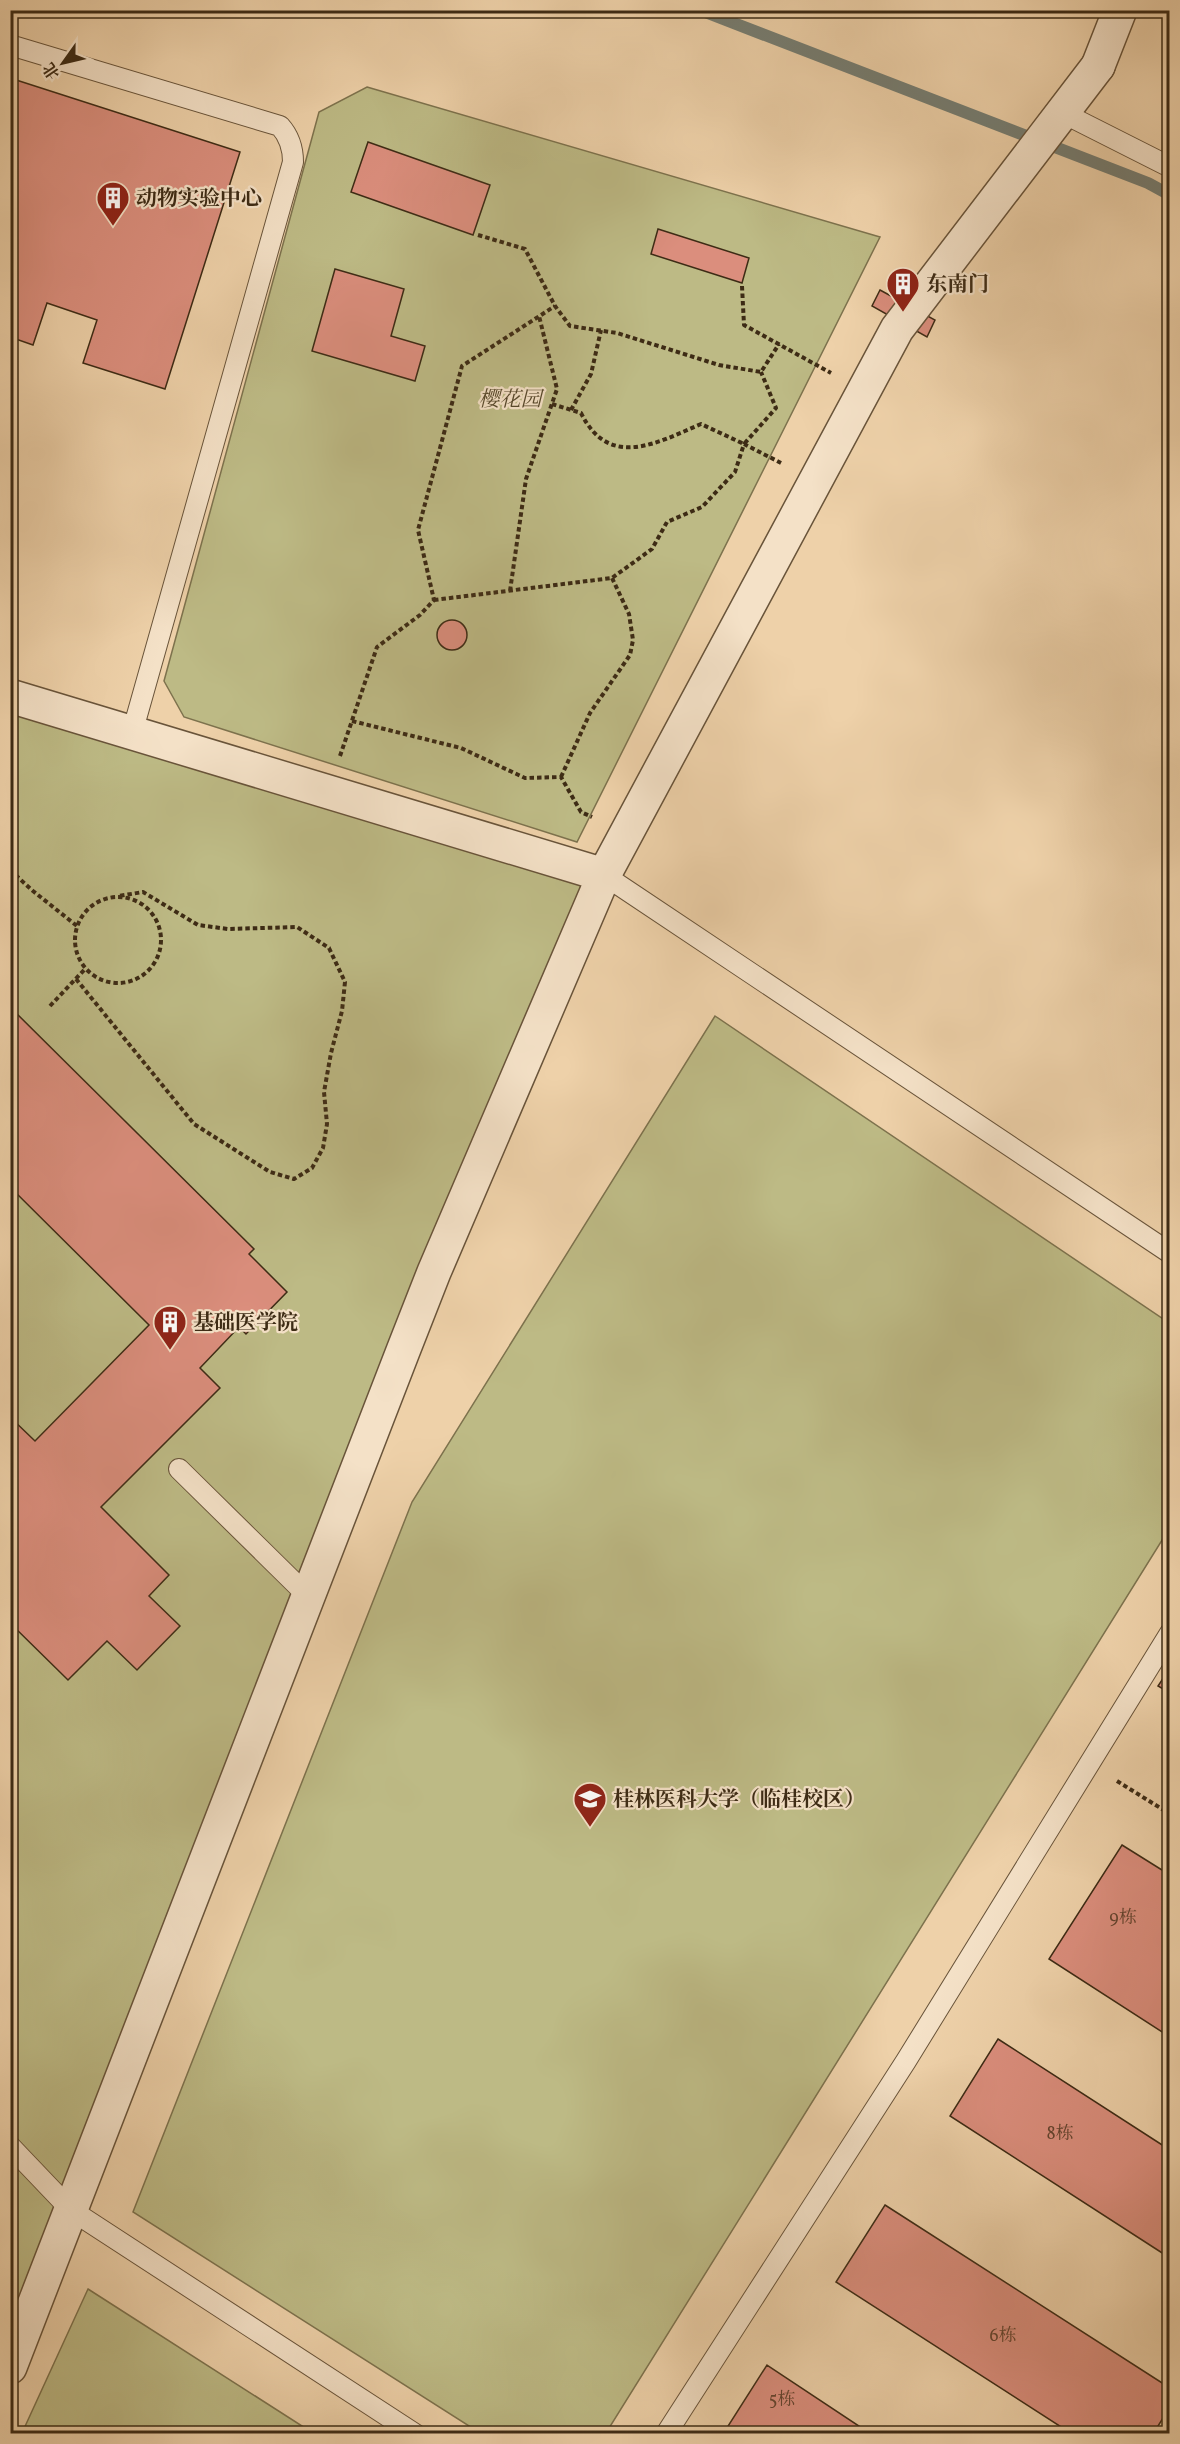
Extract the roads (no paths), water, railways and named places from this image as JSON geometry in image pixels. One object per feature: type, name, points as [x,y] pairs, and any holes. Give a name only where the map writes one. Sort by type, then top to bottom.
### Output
[{"type":"street","points":[[10,2367],[434,1272],[604,875],[897,329],[1098,66],[1120,10]]},
{"type":"street","points":[[10,696],[604,875]]},
{"type":"lane","points":[[10,45],[280,126],[286,133],[293,152],[293,162],[132,733]]},
{"type":"lane","points":[[1057,120],[1170,168]]},
{"type":"lane","points":[[604,875],[1170,1253]]},
{"type":"lane","points":[[179,1469],[309,1596]]},
{"type":"lane","points":[[666,2433],[906,2061],[1170,1633]]},
{"type":"lane","points":[[10,2146],[71,2210],[416,2433]]},
{"type":"waterway","points":[[700,10],[1148,183],[1170,195]]},
{"type":"place","name":"动物实验中心","points":[[113,227]]},
{"type":"place","name":"东南门","points":[[903,313]]},
{"type":"place","name":"基础医学院","points":[[170,1351]]},
{"type":"place","name":"桂林医科大学（临桂校区）","points":[[590,1828]]},
{"type":"park label","name":"樱花园","points":[[510,399]]}]
